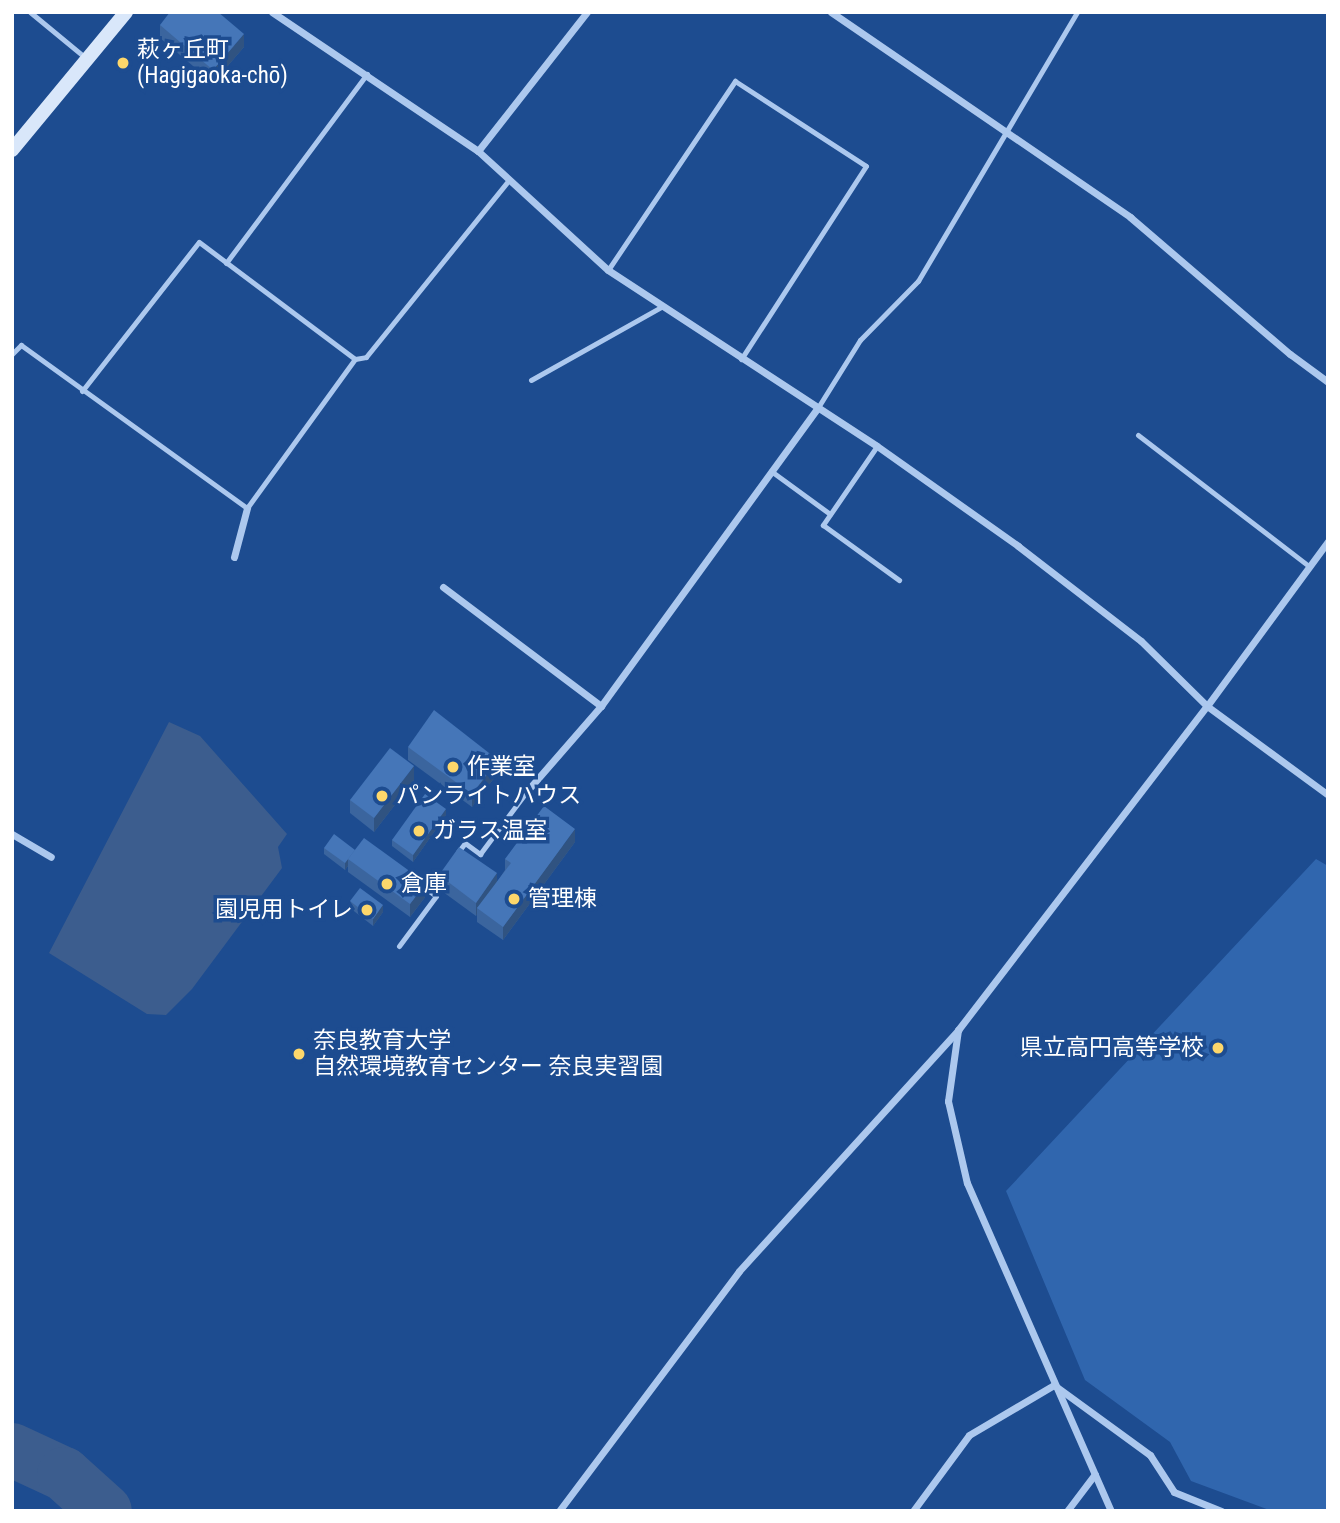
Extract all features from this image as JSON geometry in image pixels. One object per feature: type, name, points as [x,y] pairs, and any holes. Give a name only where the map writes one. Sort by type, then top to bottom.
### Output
[{"type":"main road","points":[[12,150],[126,12]]},
{"type":"street","points":[[272,12],[478,151],[608,270],[877,446],[1018,546],[1141,640],[1207,706],[1328,795]]},
{"type":"street","points":[[478,151],[587,12]]},
{"type":"street","points":[[831,12],[1130,217],[1290,354],[1328,382]]},
{"type":"street","points":[[527,791],[601,706],[817,409]]},
{"type":"street","points":[[234,557],[247,508]]},
{"type":"street","points":[[559,1511],[739,1271],[958,1030],[1207,706],[1328,541]]},
{"type":"street","points":[[443,587],[601,706]]},
{"type":"street","points":[[12,834],[51,857]]},
{"type":"street","points":[[958,1030],[948,1101],[967,1183],[1111,1511]]},
{"type":"street","points":[[913,1511],[969,1435],[1054,1385]]},
{"type":"street","points":[[1054,1385],[1150,1455],[1174,1492],[1221,1511]]},
{"type":"street","points":[[1068,1511],[1095,1474]]},
{"type":"lane","points":[[30,12],[88,60]]},
{"type":"lane","points":[[817,409],[860,340],[918,281],[1077,12]]},
{"type":"lane","points":[[226,263],[367,74]]},
{"type":"lane","points":[[608,270],[735,81],[866,166],[741,359]]},
{"type":"lane","points":[[12,354],[21,345],[247,508],[355,359],[366,357],[509,180]]},
{"type":"lane","points":[[82,390],[199,242],[355,359]]},
{"type":"lane","points":[[531,380],[663,306]]},
{"type":"lane","points":[[1138,435],[1309,566]]},
{"type":"lane","points":[[877,446],[822,525],[899,580]]},
{"type":"lane","points":[[771,471],[830,514]]},
{"type":"lane","points":[[451,862],[466,843],[480,854],[527,791]]},
{"type":"lane","points":[[399,946],[436,896],[429,891],[444,872]]},
{"type":"shaded area","points":[[169,722],[200,736],[287,834],[278,847],[282,868],[192,989],[166,1015],[147,1014],[49,953]]},
{"type":"shaded area","name":"県立高円高等学校","points":[[1316,859],[1328,866],[1328,1511],[1272,1511],[1191,1481],[1170,1442],[1085,1380],[1006,1191]]},
{"type":"building","points":[[170,12],[218,12],[244,34],[213,70],[160,25]]},
{"type":"building","name":"作業室","points":[[434,710],[498,760],[472,794],[408,747]]},
{"type":"building","name":"パンライトハウス","points":[[390,748],[414,766],[374,818],[350,800]]},
{"type":"building","name":"ガラス温室","points":[[425,794],[446,809],[413,855],[392,840]]},
{"type":"building","name":"管理棟","points":[[544,806],[575,829],[503,927],[477,908],[511,863],[505,859]]},
{"type":"building","points":[[334,834],[355,850],[345,863],[324,848]]},
{"type":"building","points":[[364,838],[426,883],[410,904],[348,859]]},
{"type":"building","points":[[459,847],[497,873],[476,903],[439,875]]},
{"type":"building","points":[[360,888],[383,905],[373,919],[350,901]]},
{"type":"waterway","points":[[12,1450],[64,1474],[105,1511]]},
{"type":"place","name":"萩ヶ丘町 (Hagigaoka-chō)","points":[[123,63]]},
{"type":"place","name":"作業室","points":[[453,767]]},
{"type":"place","name":"パンライトハウス","points":[[382,796]]},
{"type":"place","name":"ガラス温室","points":[[419,831]]},
{"type":"place","name":"倉庫","points":[[387,884]]},
{"type":"place","name":"管理棟","points":[[514,899]]},
{"type":"place","name":"園児用トイレ","points":[[367,910]]},
{"type":"place","name":"県立高円高等学校","points":[[1218,1048]]},
{"type":"place","name":"奈良教育大学 自然環境教育センター 奈良実習園","points":[[299,1054]]}]
